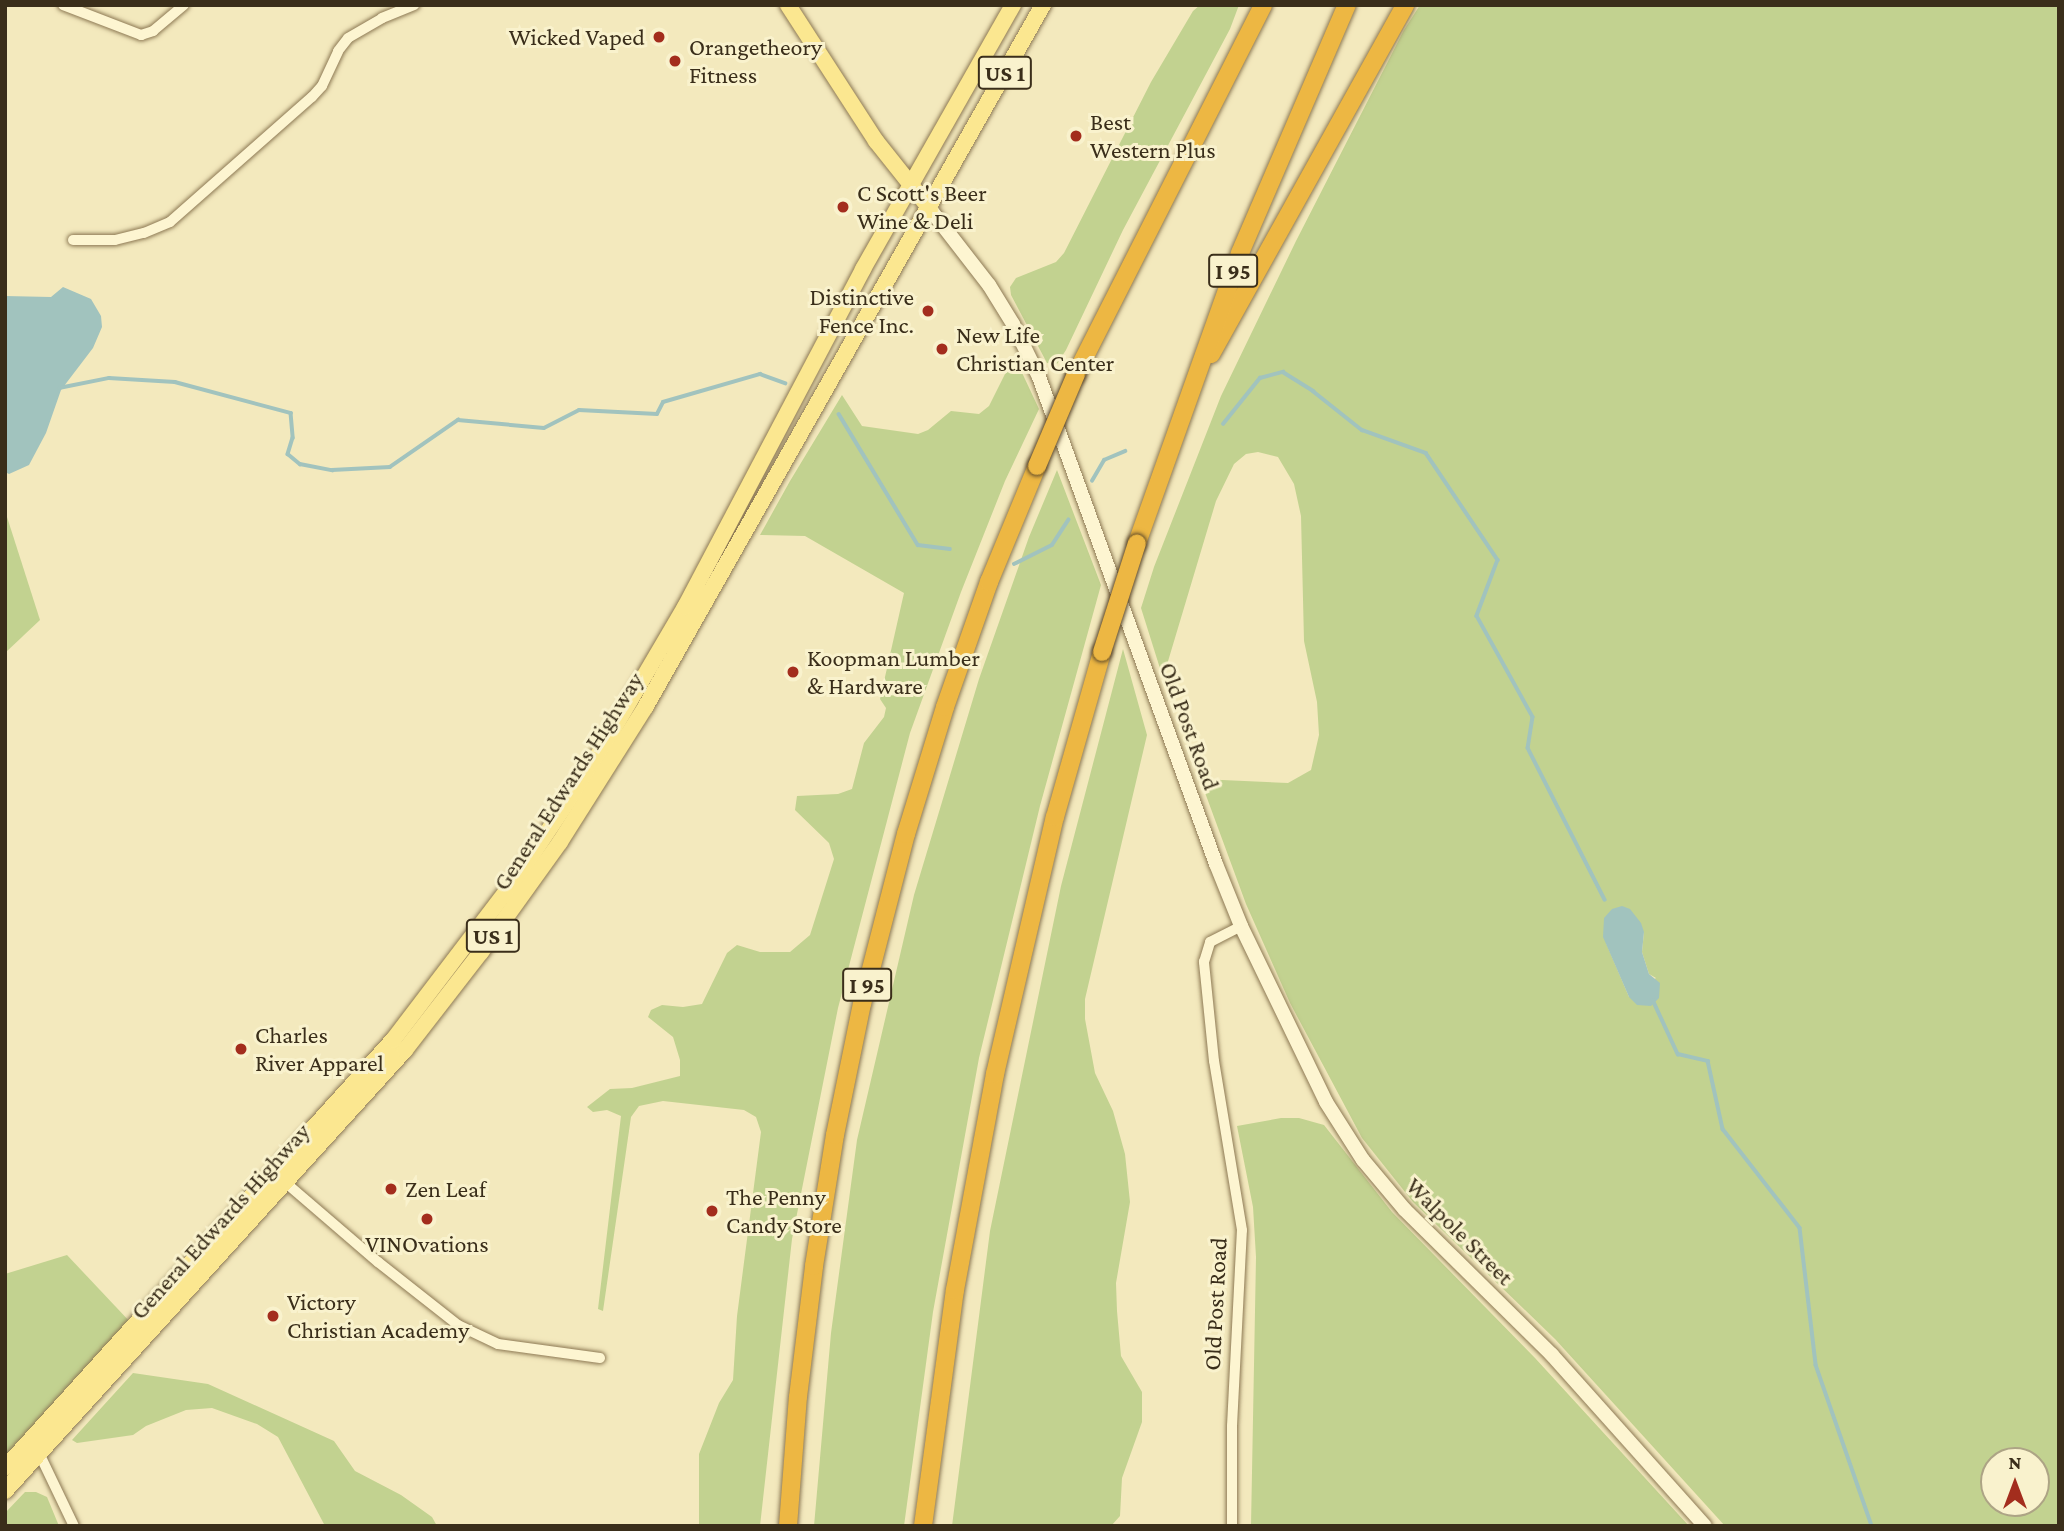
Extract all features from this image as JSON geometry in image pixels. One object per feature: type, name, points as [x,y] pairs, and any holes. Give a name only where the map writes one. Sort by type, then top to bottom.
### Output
[{"type":"highway","name":"I 95","points":[[788,1526],[798,1397],[835,1135],[862,1004],[906,834],[945,707],[989,582],[1076,374],[1263,5]]},
{"type":"highway","name":"I 95","points":[[923,1526],[955,1290],[997,1063],[1053,828],[1102,652],[1188,393],[1255,217],[1347,5]]},
{"type":"highway","points":[[1188,393],[1405,5]]},
{"type":"main road","name":"Old Post Road","points":[[788,5],[870,133],[989,285],[1013,324],[1039,377],[1241,926]]},
{"type":"main road","name":"General Edwards Highway","points":[[5,1468],[393,1040],[518,876],[594,762],[685,607],[911,185],[1013,5]]},
{"type":"main road","name":"General Edwards Highway","points":[[5,1491],[286,1183],[431,1018],[491,940],[584,806],[646,706],[930,209],[1043,5]]},
{"type":"main road","name":"Walpole Street","points":[[1241,926],[1326,1102],[1382,1185],[1429,1236],[1552,1355],[1705,1526]]},
{"type":"street","points":[[63,5],[141,35],[153,31],[184,5]]},
{"type":"street","points":[[73,240],[115,240],[144,233],[170,222],[312,97],[322,86],[338,51],[348,38],[382,18],[414,5]]},
{"type":"street","name":"Old Post Road","points":[[1232,1526],[1232,1426],[1242,1230],[1238,1192],[1214,1062],[1204,962],[1210,942],[1241,926]]},
{"type":"street","points":[[286,1183],[378,1262],[458,1325],[498,1344],[545,1353],[600,1358]]},
{"type":"street","points":[[39,1453],[74,1526]]},
{"type":"green space","points":[[1200,5],[1239,5],[1230,29],[1123,230],[1066,350],[1057,364],[1047,363],[1011,295],[1010,287],[1016,278],[1056,262],[1064,253],[1151,82],[1193,11]]},
{"type":"green space","points":[[1420,5],[2059,5],[2059,1526],[1725,1526],[1555,1339],[1413,1202],[1362,1138],[1290,1003],[1246,904],[1200,779],[1288,783],[1311,770],[1319,735],[1317,702],[1304,641],[1301,516],[1294,484],[1278,457],[1258,452],[1246,454],[1234,464],[1216,501],[1163,678],[1141,608],[1154,567],[1221,396],[1296,241],[1404,30]],"holes":[[[1644,932],[1642,952],[1649,974],[1656,978],[1629,997],[1606,943]]]},
{"type":"green space","points":[[1017,362],[1039,409],[1005,481],[910,733],[838,1008],[792,1239],[760,1526],[699,1526],[699,1454],[719,1403],[733,1380],[737,1316],[761,1132],[756,1117],[744,1110],[663,1101],[639,1106],[631,1117],[603,1311],[598,1309],[621,1116],[607,1110],[593,1112],[587,1107],[610,1089],[632,1088],[680,1076],[680,1060],[673,1037],[648,1017],[651,1010],[662,1005],[683,1007],[702,1004],[727,953],[737,945],[760,952],[790,952],[810,935],[834,859],[829,843],[795,810],[797,796],[838,794],[852,789],[864,743],[884,717],[886,708],[880,699],[904,593],[805,536],[760,535],[790,481],[842,395],[862,426],[918,434],[928,430],[951,411],[979,414],[989,406],[1005,374]]},
{"type":"green space","points":[[1057,470],[1101,585],[1040,806],[979,1058],[933,1312],[904,1526],[814,1526],[831,1333],[857,1140],[914,895],[979,679],[1029,537]]},
{"type":"green space","points":[[7,517],[40,620],[5,653],[5,518]]},
{"type":"green space","points":[[1123,649],[1147,735],[1085,999],[1085,1019],[1095,1073],[1113,1111],[1125,1154],[1130,1202],[1116,1283],[1117,1311],[1121,1356],[1142,1392],[1142,1422],[1122,1478],[1120,1516],[1111,1526],[952,1526],[990,1231],[1061,886]]},
{"type":"green space","points":[[1281,1118],[1299,1118],[1324,1125],[1392,1212],[1535,1358],[1689,1526],[1251,1526],[1256,1257],[1253,1207],[1237,1126]]},
{"type":"green space","points":[[67,1255],[132,1324],[5,1461],[5,1274]]},
{"type":"green space","points":[[133,1373],[208,1384],[334,1441],[355,1471],[401,1495],[432,1517],[437,1526],[325,1526],[278,1437],[257,1424],[212,1408],[186,1410],[146,1426],[133,1435],[77,1443],[72,1440]]},
{"type":"green space","points":[[25,1492],[36,1492],[47,1497],[59,1526],[5,1526],[5,1513]]},
{"type":"water","points":[[63,287],[91,299],[101,316],[102,327],[93,348],[61,390],[46,433],[29,465],[9,474],[5,472],[5,296],[51,297]]},
{"type":"water","points":[[1622,906],[1630,909],[1641,923],[1644,932],[1642,952],[1649,974],[1660,983],[1659,998],[1651,1006],[1637,1005],[1629,997],[1603,937],[1604,918],[1612,909]]},
{"type":"waterway","points":[[1223,424],[1260,378],[1283,372],[1313,391],[1362,430],[1426,453],[1498,560],[1477,616],[1533,717],[1528,748],[1605,900]]},
{"type":"waterway","points":[[59,388],[109,378],[175,382],[291,413],[293,438],[288,454],[300,464],[332,470],[390,467],[458,420],[544,428],[579,410],[657,414],[663,402],[760,374],[785,383]]},
{"type":"waterway","points":[[839,414],[918,545],[950,549]]},
{"type":"waterway","points":[[1092,481],[1104,460],[1125,451]]},
{"type":"waterway","points":[[1014,564],[1052,545],[1068,520]]},
{"type":"waterway","points":[[1653,1000],[1678,1054],[1708,1061],[1723,1129],[1800,1228],[1816,1365],[1872,1526]]},
{"type":"place","name":"Wicked Vaped","points":[[659,37]]},
{"type":"place","name":"Orangetheory Fitness","points":[[675,61]]},
{"type":"place","name":"Best Western Plus","points":[[1076,136]]},
{"type":"place","name":"C Scott's Beer Wine & Deli","points":[[843,207]]},
{"type":"place","name":"Distinctive Fence Inc.","points":[[928,311]]},
{"type":"place","name":"New Life Christian Center","points":[[942,349]]},
{"type":"place","name":"Koopman Lumber & Hardware","points":[[793,672]]},
{"type":"place","name":"Charles River Apparel","points":[[241,1049]]},
{"type":"place","name":"Zen Leaf","points":[[391,1189]]},
{"type":"place","name":"The Penny Candy Store","points":[[712,1211]]},
{"type":"place","name":"VINOvations","points":[[427,1219]]},
{"type":"place","name":"Victory Christian Academy","points":[[273,1316]]}]
